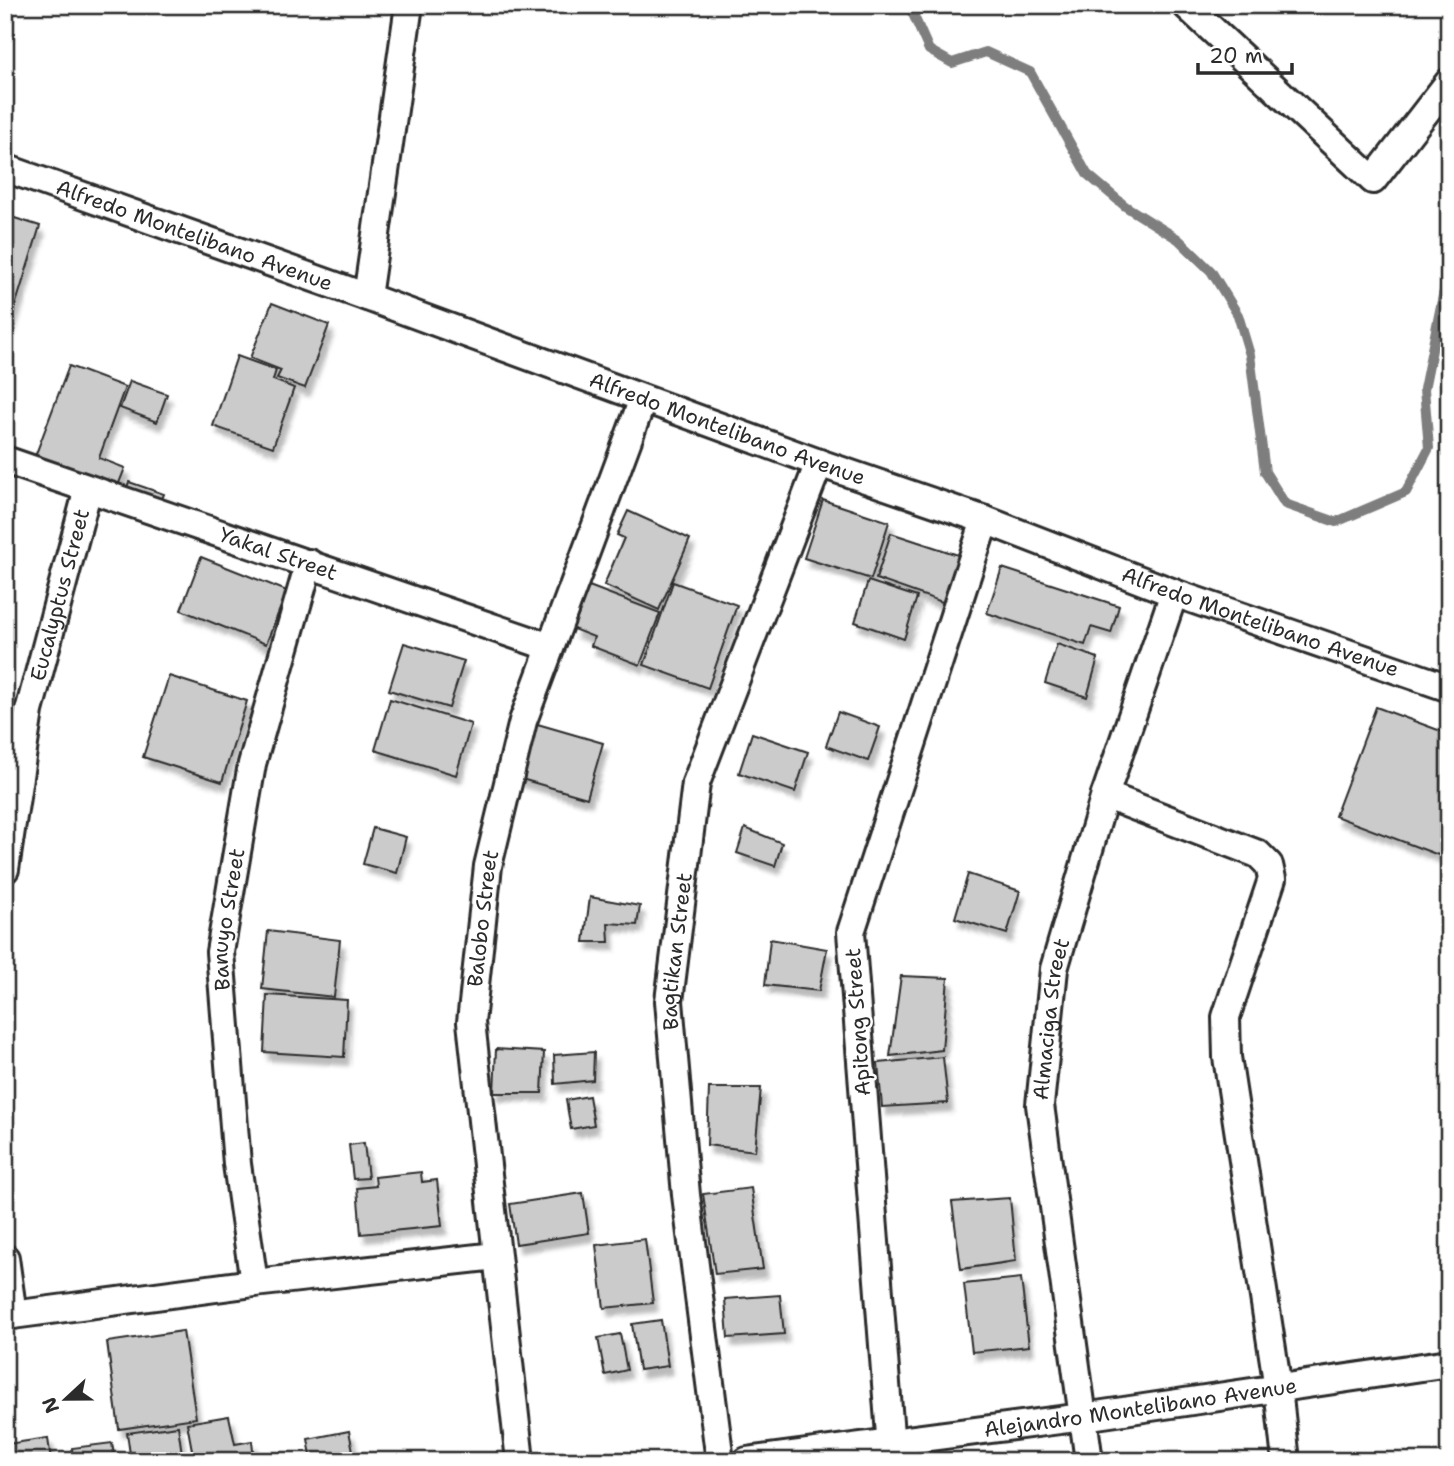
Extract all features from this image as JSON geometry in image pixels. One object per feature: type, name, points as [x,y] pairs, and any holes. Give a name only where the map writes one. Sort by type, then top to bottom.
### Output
[{"type":"street","points":[[368,297],[410,5]]},
{"type":"street","points":[[1186,5],[1373,180],[1449,82]]},
{"type":"street","name":"Alfredo Montelibano Avenue","points":[[5,168],[368,297],[819,463],[985,520],[1174,593],[1449,688]]},
{"type":"street","name":"Balobo Street","points":[[520,1461],[471,1022],[488,866],[523,721],[643,399]]},
{"type":"street","name":"Yakal Street","points":[[5,460],[550,647]]},
{"type":"street","name":"Bagtikan Street","points":[[720,1461],[686,1195],[669,1001],[696,783],[819,463]]},
{"type":"street","name":"Eucalyptus Street","points":[[5,869],[29,710],[88,489]]},
{"type":"street","name":"Apitong Street","points":[[891,1452],[851,932],[985,520]]},
{"type":"street","name":"Banuyo Street","points":[[254,1283],[237,1164],[220,952],[252,764],[309,563]]},
{"type":"street","name":"Almaciga Street","points":[[1089,1461],[1040,1105],[1054,969],[1105,795],[1174,593]]},
{"type":"street","points":[[1105,795],[1258,853],[1269,865],[1272,879],[1226,1017],[1227,1057],[1278,1388],[1286,1461]]},
{"type":"street","points":[[5,1258],[9,1316],[254,1283],[496,1256]]},
{"type":"street","name":"Alejandro Montelibano Avenue","points":[[747,1461],[891,1452],[1083,1418],[1449,1363]]},
{"type":"building","points":[[5,215],[40,226],[5,339]]},
{"type":"building","points":[[272,303],[329,325],[305,388],[277,378],[281,370],[250,358]]},
{"type":"building","points":[[237,356],[276,370],[273,380],[294,388],[273,447],[213,426]]},
{"type":"building","points":[[69,366],[125,387],[99,458],[125,468],[115,493],[33,462]]},
{"type":"building","points":[[130,381],[167,394],[157,422],[120,408]]},
{"type":"building","points":[[129,482],[164,494],[159,507],[124,494]]},
{"type":"building","points":[[823,500],[889,522],[871,579],[804,558]]},
{"type":"building","points":[[628,511],[690,539],[659,610],[604,585],[624,538],[617,535]]},
{"type":"building","points":[[891,533],[961,556],[945,603],[876,579]]},
{"type":"building","points":[[201,557],[287,591],[266,644],[181,610]]},
{"type":"building","points":[[1002,568],[1119,606],[1111,633],[1091,627],[1085,645],[987,613]]},
{"type":"building","points":[[868,581],[917,597],[904,639],[855,622]]},
{"type":"building","points":[[673,582],[737,605],[708,688],[644,665]]},
{"type":"building","points":[[589,586],[660,613],[640,665],[591,646],[594,637],[573,629]]},
{"type":"building","points":[[404,643],[464,661],[449,708],[389,690]]},
{"type":"building","points":[[1057,644],[1098,658],[1087,697],[1045,683]]},
{"type":"building","points":[[169,676],[247,701],[222,782],[143,757]]},
{"type":"building","points":[[390,699],[471,724],[456,775],[375,750]]},
{"type":"building","points":[[1376,707],[1449,734],[1449,859],[1335,816]]},
{"type":"building","points":[[838,712],[880,727],[868,761],[826,746]]},
{"type":"building","points":[[534,723],[603,743],[587,798],[518,778]]},
{"type":"building","points":[[752,733],[808,752],[795,792],[739,773]]},
{"type":"building","points":[[373,828],[406,837],[397,873],[363,864]]},
{"type":"building","points":[[745,828],[782,843],[775,866],[737,853]]},
{"type":"building","points":[[968,874],[1020,891],[1007,934],[955,918]]},
{"type":"building","points":[[590,897],[640,906],[637,925],[608,923],[609,942],[584,942]]},
{"type":"building","points":[[268,931],[340,940],[334,997],[262,989]]},
{"type":"building","points":[[770,939],[827,949],[819,991],[765,985]]},
{"type":"building","points":[[901,976],[948,978],[942,1050],[890,1056]]},
{"type":"building","points":[[267,995],[347,1000],[344,1057],[264,1052]]},
{"type":"building","points":[[496,1049],[544,1052],[542,1093],[494,1093]]},
{"type":"building","points":[[594,1052],[593,1080],[555,1084],[554,1055]]},
{"type":"building","points":[[943,1057],[948,1103],[882,1107],[878,1063]]},
{"type":"building","points":[[709,1088],[761,1088],[755,1151],[707,1145]]},
{"type":"building","points":[[589,1096],[594,1125],[571,1129],[566,1100]]},
{"type":"building","points":[[364,1143],[368,1178],[353,1179],[349,1145]]},
{"type":"building","points":[[421,1172],[422,1182],[437,1180],[442,1226],[361,1234],[357,1188],[376,1186],[375,1177]]},
{"type":"building","points":[[751,1188],[763,1269],[715,1274],[703,1194]]},
{"type":"building","points":[[583,1193],[589,1233],[516,1244],[510,1204]]},
{"type":"building","points":[[1010,1198],[1016,1261],[961,1269],[952,1202]]},
{"type":"building","points":[[645,1239],[653,1303],[604,1308],[596,1245]]},
{"type":"building","points":[[1021,1278],[1029,1346],[972,1352],[964,1284]]},
{"type":"building","points":[[780,1295],[784,1334],[728,1338],[725,1299]]},
{"type":"building","points":[[661,1320],[668,1366],[639,1370],[632,1324]]},
{"type":"building","points":[[183,1331],[196,1418],[119,1429],[107,1342]]},
{"type":"building","points":[[620,1334],[627,1370],[605,1375],[598,1338]]},
{"type":"building","points":[[229,1416],[235,1444],[252,1441],[254,1461],[194,1461],[187,1423]]},
{"type":"building","points":[[178,1426],[183,1461],[131,1461],[127,1433]]},
{"type":"building","points":[[349,1431],[355,1461],[312,1461],[308,1439]]},
{"type":"building","points":[[48,1438],[51,1461],[9,1461],[7,1444]]},
{"type":"building","points":[[112,1443],[115,1461],[73,1461],[72,1448]]},
{"type":"waterway","points":[[909,5],[929,50],[952,63],[986,52],[1030,72],[1087,174],[1125,206],[1178,239],[1211,271],[1238,315],[1250,355],[1265,472],[1285,504],[1336,522],[1406,492],[1429,448],[1424,389],[1449,266]]}]
